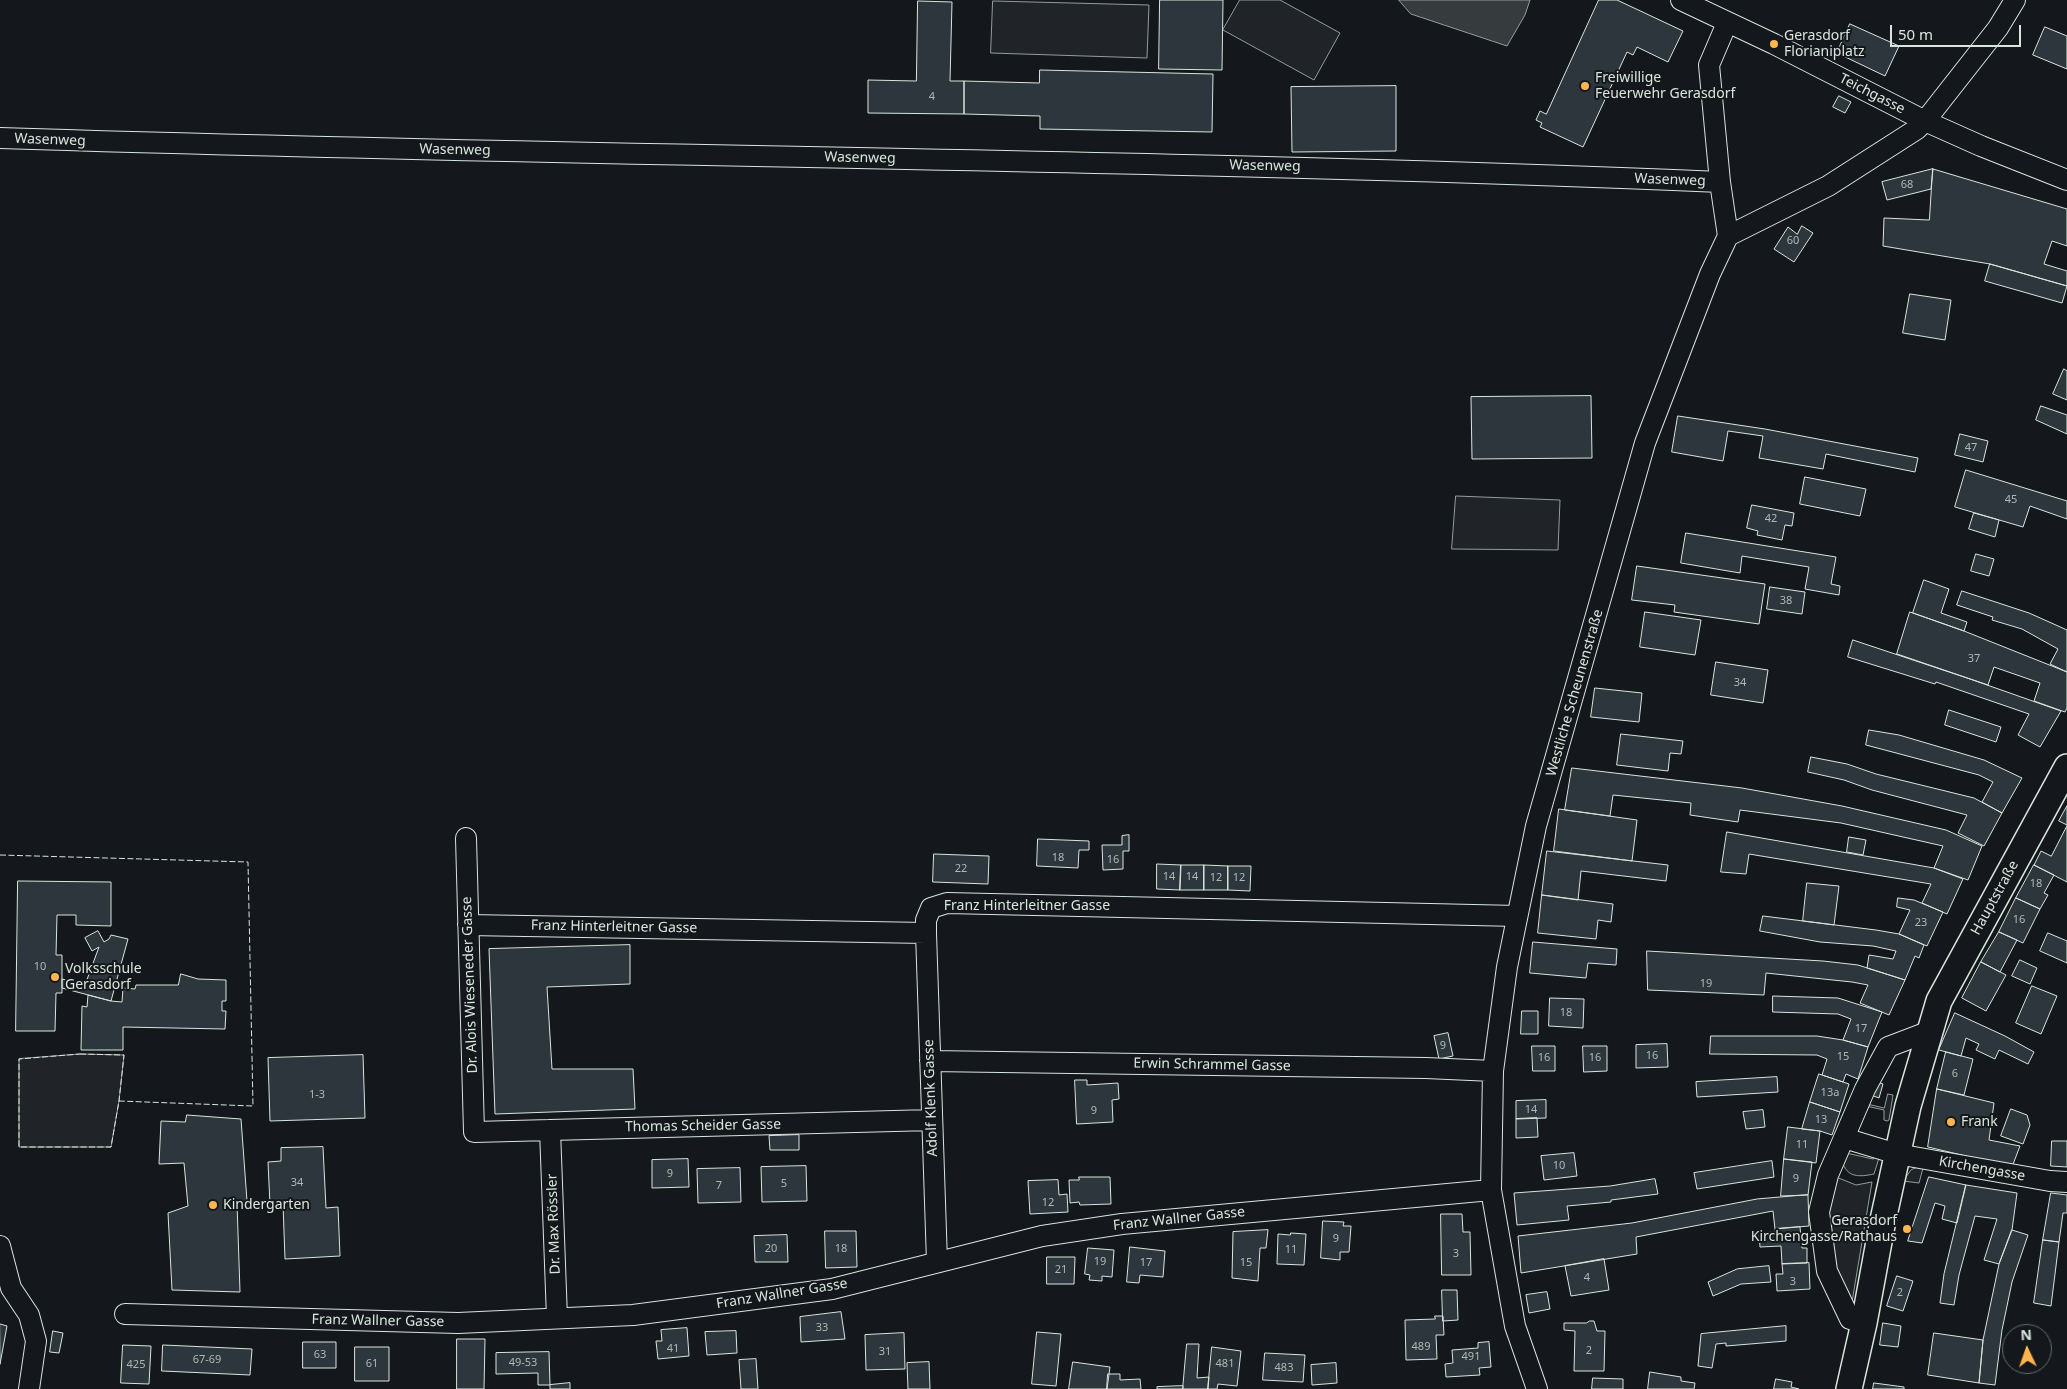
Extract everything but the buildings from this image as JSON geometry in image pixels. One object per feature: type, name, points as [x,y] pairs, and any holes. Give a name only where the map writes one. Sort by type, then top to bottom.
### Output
[{"type":"main road","name":"Hauptstraße","points":[[1849,1389],[1897,1154],[1915,1079],[1939,1001],[2067,767]]},
{"type":"street","name":"Teichgasse","points":[[1681,0],[1774,44],[1925,121],[1981,146],[2067,180]]},
{"type":"street","points":[[1727,23],[1709,65],[1720,182],[1728,236],[1828,186],[1917,129],[1998,28],[2015,0]]},
{"type":"street","name":"Wasenweg","points":[[0,138],[220,145],[1282,166],[1720,182]]},
{"type":"street","name":"Westliche Scheunenstraße","points":[[1537,1389],[1515,1326],[1491,1190],[1493,1071],[1507,967],[1536,826],[1646,444],[1710,274],[1728,236]]},
{"type":"street","name":"Dr. Alois Wieseneder Gasse","points":[[466,838],[474,1132]]},
{"type":"street","name":"Franz Hinterleitner Gasse","points":[[468,925],[926,933],[926,920],[931,908],[947,903],[1517,916]]},
{"type":"street","name":"Adolf Klenk Gasse","points":[[926,933],[937,1262]]},
{"type":"street","points":[[1864,1323],[1850,1319],[1826,1271],[1819,1212],[1828,1175],[1865,1090],[1888,1047],[1930,1031]]},
{"type":"street","name":"Erwin Schrammel Gasse","points":[[930,1061],[1426,1068],[1493,1071]]},
{"type":"street","name":"Thomas Scheider Gasse","points":[[474,1132],[932,1120]]},
{"type":"street","name":"Dr. Max Rössler","points":[[550,1130],[557,1318]]},
{"type":"street","points":[[1844,1138],[1897,1154]]},
{"type":"street","name":"Kirchengasse","points":[[1897,1154],[2050,1181],[2067,1182]]},
{"type":"street","name":"Franz Wallner Gasse","points":[[125,1314],[458,1323],[633,1315],[832,1289],[1042,1236],[1122,1224],[1491,1190]]},
{"type":"street","points":[[0,1246],[11,1288],[29,1315],[36,1341],[29,1389]]},
{"type":"shaded area","points":[[1240,0],[1280,0],[1340,33],[1314,80],[1223,30]]},
{"type":"shaded area","points":[[1399,0],[1530,0],[1525,15],[1507,46],[1411,14]]},
{"type":"shaded area","points":[[993,1],[1149,5],[1147,58],[991,53]]},
{"type":"shaded area","points":[[1456,496],[1560,500],[1558,550],[1452,549]]},
{"type":"shaded area","points":[[80,1054],[124,1055],[111,1147],[19,1147],[19,1059]]},
{"type":"shaded area","points":[[1888,1094],[1893,1095],[1889,1120],[1887,1121],[1884,1120],[1884,1110],[1866,1106],[1867,1104],[1884,1108]]},
{"type":"shaded area","points":[[1879,1144],[1883,1145],[1874,1174],[1854,1175],[1844,1167],[1842,1161],[1846,1153],[1873,1159]]},
{"type":"shaded area","points":[[1918,1167],[1923,1168],[1919,1183],[1903,1181],[1911,1170]]},
{"type":"shaded area","points":[[1836,1177],[1856,1185],[1872,1182],[1852,1302],[1841,1287],[1829,1240],[1827,1211]]},
{"type":"fence","points":[[0,855],[248,862],[253,1106],[119,1101]]},
{"type":"fence","points":[[80,1054],[124,1055],[111,1147],[19,1147],[19,1059],[80,1054]]},
{"type":"place","name":"Gerasdorf Florianiplatz","points":[[1774,44]]},
{"type":"place","name":"Freiwillige Feuerwehr Gerasdorf","points":[[1585,86]]},
{"type":"place","name":"Volksschule Gerasdorf","points":[[55,977]]},
{"type":"place","name":"Frank","points":[[1951,1122]]},
{"type":"place","name":"Kindergarten","points":[[213,1205]]},
{"type":"place","name":"Gerasdorf Kirchengasse/Rathaus","points":[[1907,1229]]}]
